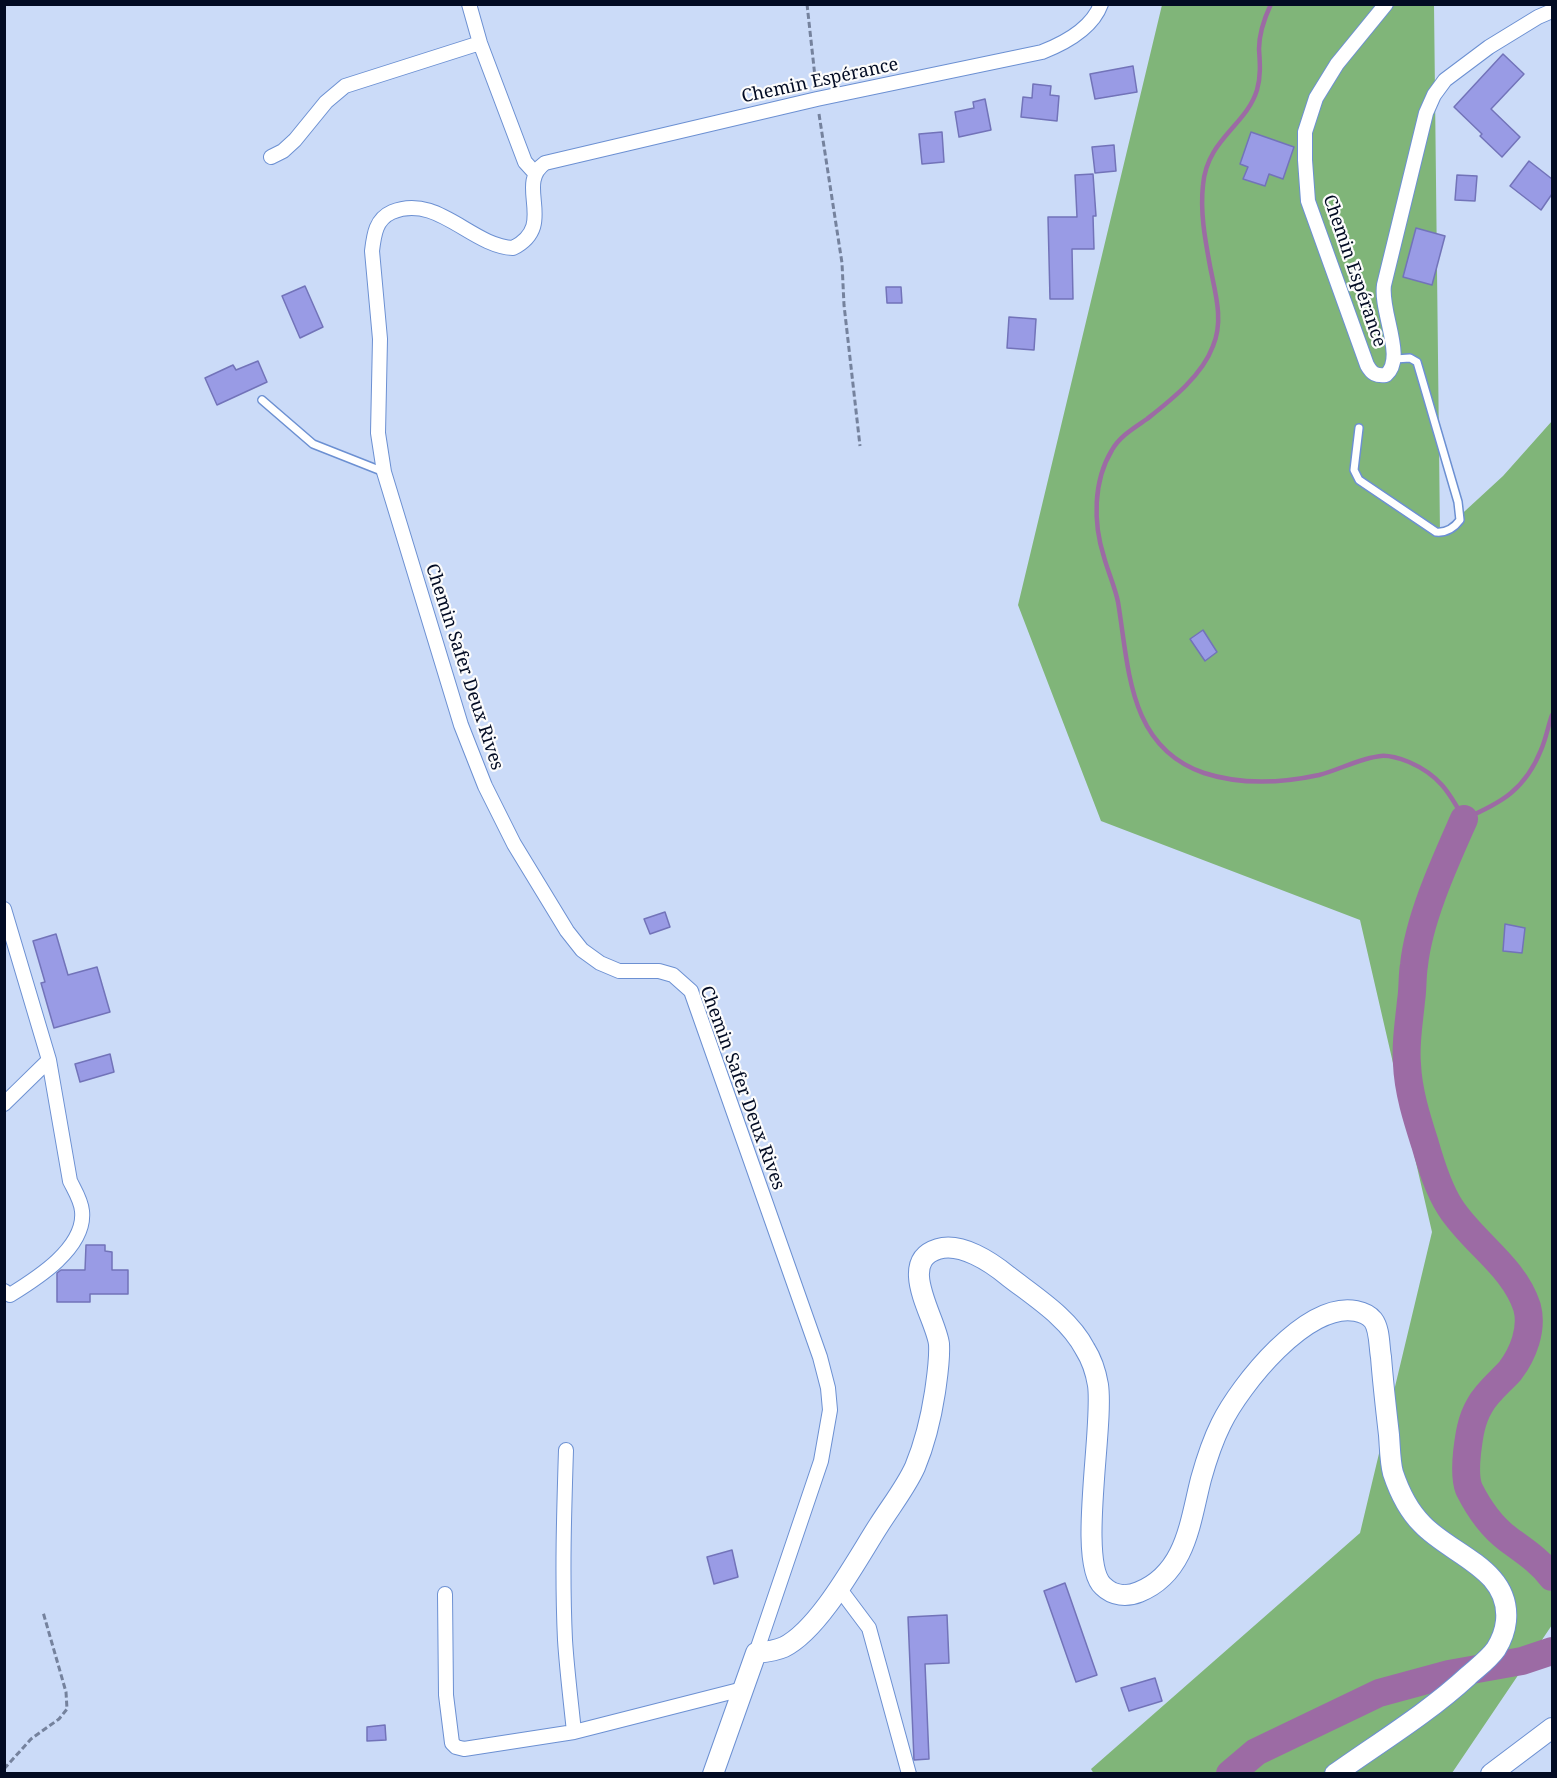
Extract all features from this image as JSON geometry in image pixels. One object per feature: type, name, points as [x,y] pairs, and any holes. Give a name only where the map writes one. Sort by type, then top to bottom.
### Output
[{"type":"street","points":[[469,4],[480,43],[525,162],[535,173]]},
{"type":"street","name":"Chemin Espérance","points":[[535,173],[542,165],[550,161],[817,99],[1042,52],[1064,43],[1082,30],[1099,10],[1101,4]]},
{"type":"street","name":"Chemin Espérance","points":[[1386,4],[1337,64],[1316,98],[1305,132],[1308,201],[1368,365],[1372,373],[1378,376],[1386,375],[1394,366],[1395,359],[1383,295],[1426,113],[1434,95],[1445,80],[1489,47],[1552,11]]},
{"type":"street","points":[[271,157],[296,140],[326,102],[345,86],[480,43]]},
{"type":"street","name":"Chemin Safer Deux Rives","points":[[535,173],[532,182],[535,225],[530,236],[513,248],[495,244],[438,214],[425,210],[402,208],[389,213],[377,225],[372,251],[380,339],[378,434],[384,472],[461,725],[485,786],[514,844],[567,931],[582,950],[600,963],[619,971],[659,971],[673,975],[691,991],[820,1357],[828,1388],[830,1410],[821,1461],[756,1653]]},
{"type":"street","points":[[4,909],[48,1060],[70,1181],[80,1199],[83,1213],[76,1238],[64,1254],[32,1282],[10,1295],[4,1292]]},
{"type":"street","points":[[4,1104],[48,1060]]},
{"type":"street","points":[[713,1773],[756,1653],[783,1647],[811,1624],[839,1588],[913,1471],[924,1441],[933,1402],[939,1343],[918,1278],[921,1264],[927,1255],[946,1248],[959,1249],[1000,1269],[1072,1329],[1093,1364],[1098,1386],[1099,1410],[1091,1552],[1098,1581],[1114,1594],[1129,1596],[1153,1586],[1178,1560],[1185,1542],[1203,1472],[1220,1425],[1237,1398],[1265,1363],[1300,1328],[1327,1312],[1345,1310],[1365,1314],[1376,1325],[1392,1472],[1414,1515],[1425,1528],[1495,1580],[1503,1594],[1506,1623],[1493,1653],[1449,1694],[1335,1773]]},
{"type":"street","points":[[566,1450],[562,1548],[565,1642],[574,1732]]},
{"type":"street","points":[[839,1588],[869,1628],[909,1773]]},
{"type":"street","points":[[445,1594],[446,1695],[452,1743],[456,1747],[464,1749],[574,1732],[743,1689]]},
{"type":"street","points":[[1491,1773],[1552,1728]]},
{"type":"lane","points":[[1359,428],[1354,470],[1359,480],[1436,532],[1443,533],[1456,526],[1460,520],[1458,502],[1417,362],[1410,358],[1395,359]]},
{"type":"lane","points":[[261,400],[313,444],[384,472]]},
{"type":"path","points":[[807,4],[817,99],[842,263],[844,305],[860,446]]},
{"type":"path","points":[[4,1769],[31,1739],[59,1719],[67,1708],[66,1692],[43,1612]]},
{"type":"green space","points":[[1162,5],[1434,5],[1440,534],[1503,476],[1552,421],[1552,1625],[1452,1773],[1094,1774],[1091,1769],[1360,1533],[1432,1232],[1360,920],[1101,821],[1018,605]]},
{"type":"building","points":[[1503,54],[1524,74],[1491,109],[1520,137],[1502,157],[1454,107]]},
{"type":"building","points":[[1133,66],[1137,92],[1095,99],[1090,74]]},
{"type":"building","points":[[1033,84],[1051,86],[1050,95],[1059,96],[1057,121],[1021,117],[1023,97],[1032,98]]},
{"type":"building","points":[[985,99],[991,130],[959,137],[955,112],[974,108],[973,102]]},
{"type":"building","points":[[942,132],[944,162],[922,164],[919,134]]},
{"type":"building","points":[[1251,132],[1294,147],[1283,179],[1269,174],[1265,186],[1243,179],[1248,167],[1240,164]]},
{"type":"building","points":[[1114,145],[1116,171],[1095,173],[1092,147]]},
{"type":"building","points":[[1529,161],[1552,179],[1552,194],[1541,210],[1510,186]]},
{"type":"building","points":[[1093,174],[1096,216],[1093,216],[1094,249],[1072,249],[1073,299],[1050,299],[1048,217],[1077,217],[1075,175]]},
{"type":"building","points":[[1457,175],[1477,176],[1475,201],[1455,200]]},
{"type":"building","points":[[1416,228],[1445,236],[1432,285],[1403,277]]},
{"type":"building","points":[[305,286],[323,327],[300,338],[282,296]]},
{"type":"building","points":[[886,287],[901,287],[902,303],[887,303]]},
{"type":"building","points":[[1009,317],[1036,319],[1034,350],[1007,348]]},
{"type":"building","points":[[258,361],[267,382],[217,405],[205,378],[233,365],[236,370]]},
{"type":"building","points":[[1203,630],[1217,652],[1205,661],[1190,639]]},
{"type":"building","points":[[665,912],[670,927],[650,934],[644,919]]},
{"type":"building","points":[[1505,924],[1525,928],[1522,953],[1503,951]]},
{"type":"building","points":[[56,934],[68,975],[97,967],[110,1012],[54,1028],[41,983],[45,982],[33,941]]},
{"type":"building","points":[[110,1054],[114,1072],[80,1082],[75,1064]]},
{"type":"building","points":[[86,1245],[105,1245],[105,1251],[112,1252],[112,1270],[128,1270],[128,1294],[90,1294],[90,1302],[57,1302],[57,1273],[61,1270],[85,1270]]},
{"type":"building","points":[[732,1550],[738,1577],[714,1584],[707,1557]]},
{"type":"building","points":[[1065,1583],[1097,1675],[1076,1682],[1044,1591]]},
{"type":"building","points":[[947,1615],[949,1663],[925,1664],[929,1759],[914,1760],[908,1617]]},
{"type":"building","points":[[1155,1678],[1162,1701],[1129,1711],[1121,1688]]},
{"type":"building","points":[[385,1725],[386,1740],[367,1741],[367,1727]]},
{"type":"waterway","points":[[1271,4],[1260,37],[1260,75],[1257,90],[1252,103],[1212,156],[1206,169],[1203,185],[1204,226],[1218,316],[1213,346],[1208,357],[1185,387],[1115,445],[1106,462],[1098,489],[1097,516],[1100,544],[1118,602],[1130,678],[1146,725],[1160,745],[1179,761],[1204,773],[1232,780],[1261,782],[1291,780],[1319,775],[1373,757],[1392,757],[1409,762],[1428,773],[1442,785],[1464,819],[1500,801],[1519,785],[1535,764],[1552,715]]},
{"type":"waterway","points":[[1464,819],[1434,890],[1421,928],[1413,970],[1407,1041],[1408,1074],[1416,1115],[1442,1192],[1459,1220],[1513,1279],[1521,1292],[1529,1315],[1526,1341],[1519,1357],[1510,1371],[1486,1396],[1474,1416],[1467,1453],[1466,1471],[1469,1489],[1481,1510],[1496,1529],[1537,1561],[1552,1577]]},
{"type":"waterway","points":[[1230,1774],[1256,1752],[1379,1693],[1449,1674],[1522,1661],[1552,1651]]}]
